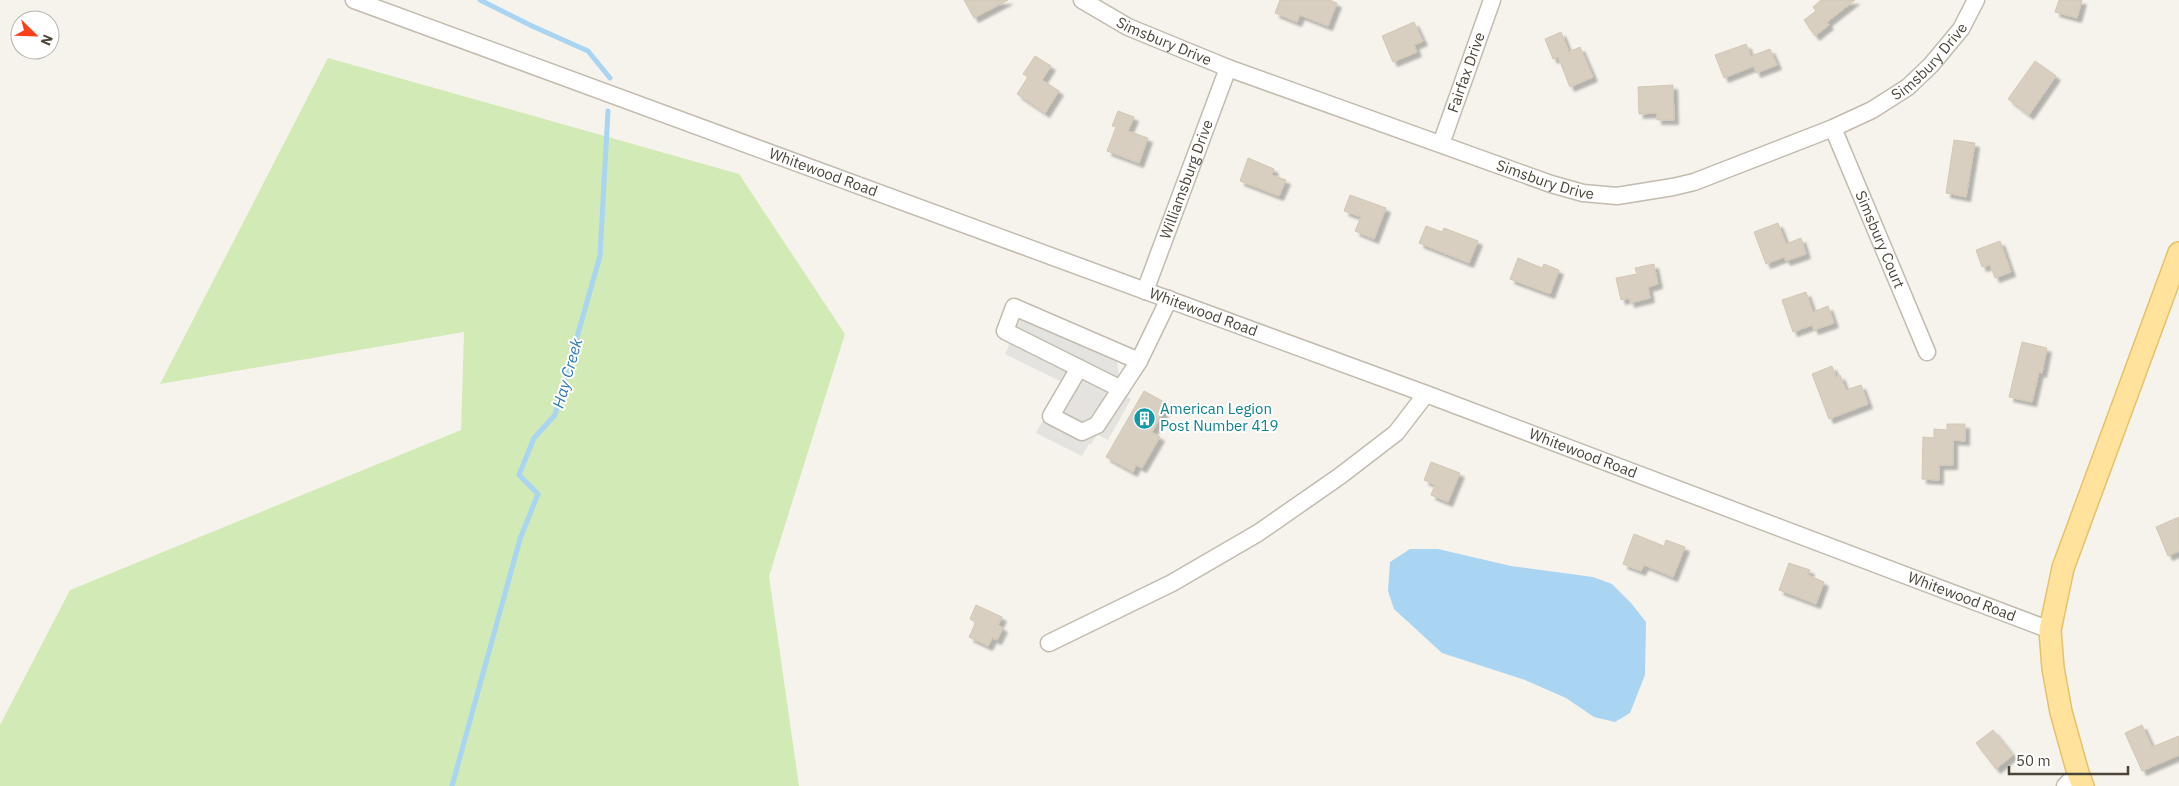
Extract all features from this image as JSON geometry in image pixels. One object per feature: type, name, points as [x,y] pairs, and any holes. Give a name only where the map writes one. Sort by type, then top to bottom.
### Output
[{"type":"main road","points":[[2075,782],[2053,668],[2050,630],[2064,568],[2179,253]]},
{"type":"street","name":"Whitewood Road","points":[[354,0],[1426,394],[2050,630]]},
{"type":"street","name":"Simsbury Drive","points":[[1082,0],[1096,10],[1128,27],[1228,68],[1551,184],[1583,193],[1617,196],[1694,182],[1833,128],[1872,110],[1908,87],[1931,65],[1961,29],[1976,0]]},
{"type":"street","name":"Fairfax Drive","points":[[1441,144],[1492,0]]},
{"type":"street","name":"Williamsburg Drive","points":[[1145,291],[1228,68]]},
{"type":"street","name":"Simsbury Court","points":[[1833,128],[1927,352]]},
{"type":"street","points":[[1078,368],[1051,416],[1082,432],[1097,425],[1139,361],[1169,299]]},
{"type":"street","points":[[1121,388],[1005,331],[1014,307],[1139,361]]},
{"type":"street","points":[[1049,643],[1172,583],[1258,533],[1340,476],[1396,433],[1426,394]]},
{"type":"green space","points":[[328,58],[739,174],[845,334],[769,576],[799,786],[0,786],[0,725],[70,590],[461,430],[464,332],[160,384]]},
{"type":"shaded area","points":[[1021,317],[1087,346],[1117,362],[1121,393],[1131,399],[1108,440],[1097,434],[1082,456],[1036,433],[1062,382],[1005,354]]},
{"type":"water","points":[[1410,549],[1438,549],[1511,566],[1593,577],[1612,584],[1646,622],[1645,675],[1630,713],[1615,722],[1594,717],[1566,698],[1525,680],[1442,653],[1394,609],[1388,591],[1390,562]]},
{"type":"building","points":[[964,0],[1008,0],[974,18]]},
{"type":"building","points":[[1280,0],[1329,0],[1337,3],[1328,26],[1300,15],[1297,22],[1275,13]]},
{"type":"building","points":[[1821,0],[1855,0],[1827,22],[1829,25],[1815,36],[1804,20],[1816,11],[1813,7]]},
{"type":"building","points":[[2059,0],[2082,0],[2077,18],[2055,12]]},
{"type":"building","points":[[1414,22],[1423,41],[1414,45],[1417,52],[1393,62],[1382,36]]},
{"type":"building","points":[[1561,32],[1569,52],[1580,47],[1593,77],[1570,87],[1558,57],[1553,59],[1545,39]]},
{"type":"building","points":[[1746,44],[1751,56],[1770,49],[1777,65],[1756,73],[1754,66],[1724,78],[1715,55]]},
{"type":"building","points":[[1035,56],[1051,66],[1042,80],[1059,91],[1045,113],[1017,94],[1028,77],[1023,74]]},
{"type":"building","points":[[2035,61],[2056,76],[2029,115],[2008,99]]},
{"type":"building","points":[[1673,85],[1674,120],[1657,120],[1657,113],[1639,114],[1638,87]]},
{"type":"building","points":[[1118,111],[1134,117],[1128,131],[1148,138],[1139,163],[1107,151],[1116,127],[1112,126]]},
{"type":"building","points":[[1954,140],[1975,143],[1966,197],[1946,193]]},
{"type":"building","points":[[1248,158],[1274,169],[1272,175],[1286,180],[1279,196],[1240,181]]},
{"type":"building","points":[[1350,195],[1386,208],[1374,239],[1355,231],[1361,217],[1344,211]]},
{"type":"building","points":[[1778,223],[1786,244],[1801,238],[1806,254],[1786,261],[1784,257],[1766,264],[1754,232]]},
{"type":"building","points":[[1426,226],[1442,232],[1444,228],[1478,241],[1469,263],[1419,243]]},
{"type":"building","points":[[2000,241],[2011,272],[1995,278],[1990,265],[1982,267],[1976,250]]},
{"type":"building","points":[[1518,258],[1542,268],[1544,264],[1559,270],[1550,294],[1510,279]]},
{"type":"building","points":[[1654,264],[1658,284],[1648,287],[1650,298],[1630,303],[1629,298],[1621,300],[1616,278],[1637,274],[1635,268]]},
{"type":"building","points":[[1806,292],[1813,312],[1828,306],[1834,323],[1814,330],[1812,325],[1793,332],[1782,300]]},
{"type":"building","points":[[2022,342],[2047,348],[2042,373],[2039,372],[2032,402],[2009,397]]},
{"type":"building","points":[[1832,366],[1836,377],[1840,375],[1846,390],[1861,385],[1868,404],[1829,419],[1812,374]]},
{"type":"building","name":"American Legion Post Number 419","points":[[1144,391],[1168,404],[1152,432],[1160,437],[1142,468],[1136,465],[1133,472],[1106,457]]},
{"type":"building","points":[[1947,424],[1965,424],[1965,441],[1953,440],[1953,465],[1939,465],[1939,480],[1922,479],[1923,437],[1934,438],[1934,429],[1947,430]]},
{"type":"building","points":[[1431,462],[1460,473],[1448,502],[1431,495],[1435,485],[1424,480]]},
{"type":"building","points":[[2179,517],[2179,551],[2168,556],[2156,527]]},
{"type":"building","points":[[1634,534],[1664,546],[1666,540],[1685,547],[1673,577],[1644,565],[1641,571],[1623,564]]},
{"type":"building","points":[[1789,563],[1810,570],[1808,575],[1824,582],[1816,604],[1779,590]]},
{"type":"building","points":[[976,605],[1002,617],[998,625],[1003,628],[997,640],[992,638],[988,646],[969,637],[976,622],[970,619]]},
{"type":"building","points":[[2142,725],[2152,747],[2179,736],[2179,755],[2142,771],[2125,733]]},
{"type":"building","points":[[1993,730],[2013,755],[1996,769],[1976,743]]},
{"type":"waterway","name":"Hay Creek","points":[[480,0],[588,51],[610,78]]},
{"type":"waterway","name":"Hay Creek","points":[[452,786],[520,539],[538,494],[519,475],[534,438],[555,415],[600,256],[608,111]]},
{"type":"place","name":"American Legion Post Number 419","points":[[1144,418]]}]
